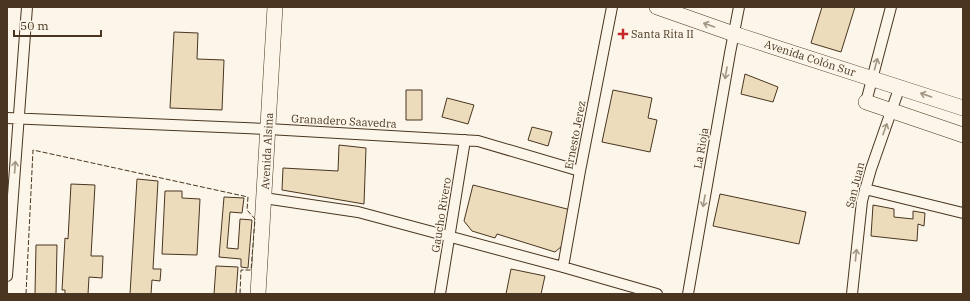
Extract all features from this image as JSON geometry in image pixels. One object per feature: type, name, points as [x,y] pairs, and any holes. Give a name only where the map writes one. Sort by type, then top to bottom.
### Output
[{"type":"main road","name":"Avenida Alsina","points":[[258,294],[275,7]]},
{"type":"main road","name":"Avenida Colón Sur","points":[[657,7],[734,34],[872,79],[900,86],[963,108]]},
{"type":"main road","points":[[866,102],[963,135]]},
{"type":"street","points":[[7,276],[27,7]]},
{"type":"street","name":"Ernesto Jerez","points":[[563,267],[612,7]]},
{"type":"street","name":"La Rioja","points":[[688,294],[728,61],[739,7]]},
{"type":"street","points":[[866,102],[891,7]]},
{"type":"street","name":"San Juan","points":[[852,294],[862,201],[900,86]]},
{"type":"street","name":"Granadero Saavedra","points":[[7,118],[268,129],[478,141],[580,171]]},
{"type":"street","name":"Gaucho Rivero","points":[[440,294],[465,140]]},
{"type":"street","points":[[865,189],[963,213]]},
{"type":"street","points":[[264,198],[352,211],[563,267],[657,294]]},
{"type":"building","points":[[822,7],[855,7],[841,52],[811,43]]},
{"type":"building","points":[[174,32],[198,33],[197,59],[224,60],[222,110],[170,108]]},
{"type":"building","points":[[745,74],[778,87],[773,102],[741,94]]},
{"type":"building","points":[[406,90],[422,90],[422,120],[406,120]]},
{"type":"building","points":[[613,90],[652,98],[648,118],[657,120],[650,152],[602,142]]},
{"type":"building","points":[[447,98],[474,105],[468,124],[442,117]]},
{"type":"building","points":[[532,127],[552,132],[548,146],[528,140]]},
{"type":"building","points":[[339,145],[366,148],[364,204],[282,190],[283,168],[338,171]]},
{"type":"building","points":[[137,179],[158,181],[153,269],[161,269],[160,281],[152,280],[151,294],[130,294]]},
{"type":"building","points":[[71,184],[95,185],[91,256],[103,256],[102,278],[89,277],[88,294],[65,294],[65,290],[62,290],[65,238],[68,239]]},
{"type":"building","points":[[473,185],[571,210],[562,246],[555,252],[497,234],[495,238],[472,231],[464,221]]},
{"type":"building","points":[[165,191],[182,191],[182,198],[200,199],[197,255],[162,254]]},
{"type":"building","points":[[720,194],[806,212],[799,244],[713,226]]},
{"type":"building","points":[[224,197],[244,198],[242,213],[230,212],[227,248],[238,249],[240,219],[252,220],[248,268],[241,267],[241,259],[219,257]]},
{"type":"building","points":[[873,205],[894,209],[894,217],[913,219],[913,211],[925,213],[924,226],[918,224],[917,241],[871,236]]},
{"type":"building","points":[[36,245],[57,245],[56,294],[35,294]]},
{"type":"building","points":[[216,266],[238,267],[236,294],[214,294]]},
{"type":"building","points":[[511,269],[545,276],[541,294],[506,294]]},
{"type":"fence","points":[[26,294],[33,150],[248,197],[247,210],[255,219],[251,270],[241,270],[240,294]]},
{"type":"place","name":"Santa Rita II","points":[[623,34]]}]
